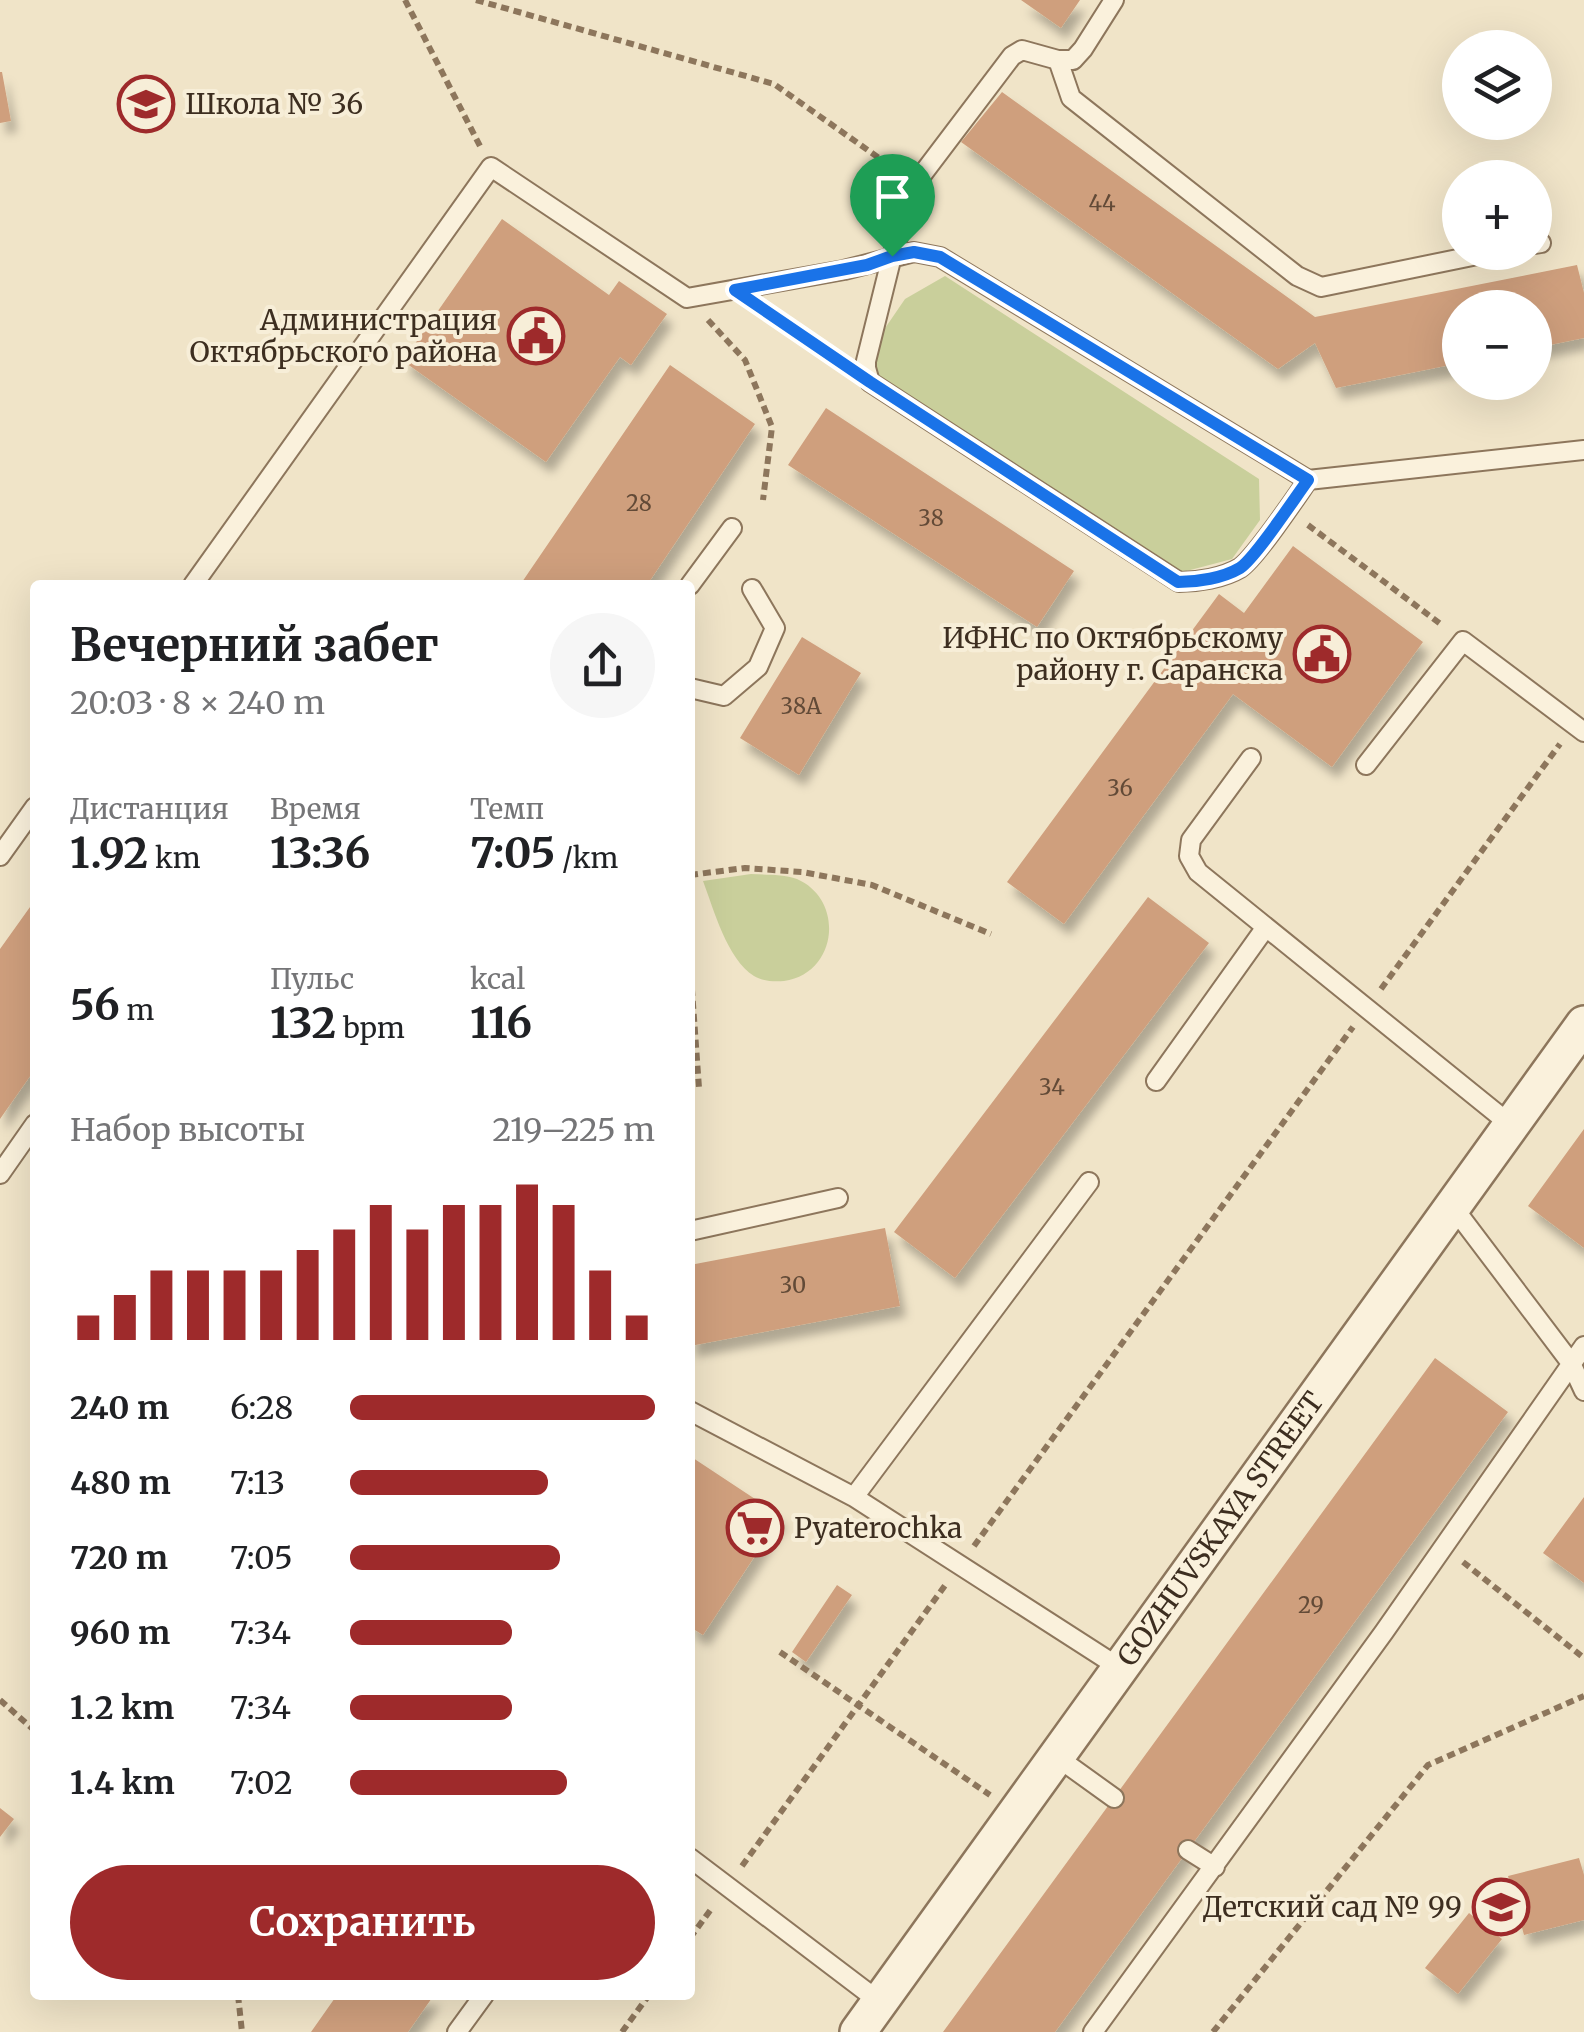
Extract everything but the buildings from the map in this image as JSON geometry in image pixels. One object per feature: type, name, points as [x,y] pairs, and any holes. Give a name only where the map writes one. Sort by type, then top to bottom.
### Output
[{"type":"street","name":"GOZHUVSKAYA STREET","points":[[858,2032],[1584,1024]]},
{"type":"lane","points":[[1116,1],[1073,60],[1022,50],[1012,56],[916,184],[892,256],[866,361],[870,382],[1178,582],[1228,574],[1244,566],[1308,480]]},
{"type":"lane","points":[[1058,60],[1071,98],[1297,276],[1321,287],[1442,262]]},
{"type":"lane","points":[[197,580],[491,168],[686,298],[867,265],[914,252],[940,257],[1308,480],[1584,450]]},
{"type":"lane","points":[[694,580],[732,528]]},
{"type":"lane","points":[[695,689],[724,696],[758,667],[775,628],[752,589]]},
{"type":"lane","points":[[1366,765],[1464,641],[1579,728]]},
{"type":"lane","points":[[1251,758],[1192,840],[1189,856],[1198,872],[1511,1125]]},
{"type":"lane","points":[[0,856],[6,833],[30,811]]},
{"type":"lane","points":[[1156,1082],[1266,927]]},
{"type":"lane","points":[[0,1174],[30,1131]]},
{"type":"lane","points":[[854,1497],[1089,1182]]},
{"type":"lane","points":[[695,1231],[838,1198]]},
{"type":"lane","points":[[1453,1207],[1571,1363],[1584,1391]]},
{"type":"lane","points":[[1093,2032],[1384,1632],[1584,1346]]},
{"type":"lane","points":[[695,1414],[854,1497],[1120,1668]]},
{"type":"lane","points":[[1057,1757],[1114,1798]]},
{"type":"lane","points":[[1188,1850],[1215,1866]]},
{"type":"lane","points":[[695,1862],[880,2002]]},
{"type":"lane","points":[[457,2032],[480,2000]]},
{"type":"path","points":[[405,0],[491,168]]},
{"type":"path","points":[[476,0],[774,84],[916,184]]},
{"type":"path","points":[[735,290],[870,382]]},
{"type":"path","points":[[686,298],[745,360],[772,427],[763,500]]},
{"type":"path","points":[[1287,510],[1464,641]]},
{"type":"path","points":[[695,1931],[1366,1008],[1579,728]]},
{"type":"path","points":[[695,873],[745,868],[802,872],[872,885],[991,934]]},
{"type":"path","points":[[695,1032],[699,1088]]},
{"type":"path","points":[[1442,1546],[1584,1658]]},
{"type":"path","points":[[780,1652],[1015,1812]]},
{"type":"path","points":[[1213,2032],[1428,1765],[1584,1696]]},
{"type":"path","points":[[0,1700],[30,1727]]},
{"type":"path","points":[[239,2000],[242,2032]]},
{"type":"path","points":[[622,2032],[645,2000]]},
{"type":"green space","points":[[945,276],[1259,479],[1260,520],[1232,559],[1179,573],[875,377],[879,337],[905,299]]},
{"type":"green space","points":[[751,874],[797,879],[823,903],[829,935],[816,965],[802,975],[784,981],[757,978],[729,946],[703,881]]},
{"type":"place","name":"Школа № 36","points":[[146,104]]},
{"type":"place","name":"Администрация Октябрьского района","points":[[536,336]]},
{"type":"place","name":"ИФНС по Октябрьскому району г. Саранска","points":[[1322,654]]},
{"type":"place","name":"Pyaterochka","points":[[755,1528]]},
{"type":"place","name":"Детский сад № 99","points":[[1501,1907]]},
{"type":"route","points":[[914,252],[940,257],[1308,480],[1244,566],[1228,574],[1178,582],[735,290],[867,265],[892,256],[914,252]]}]
